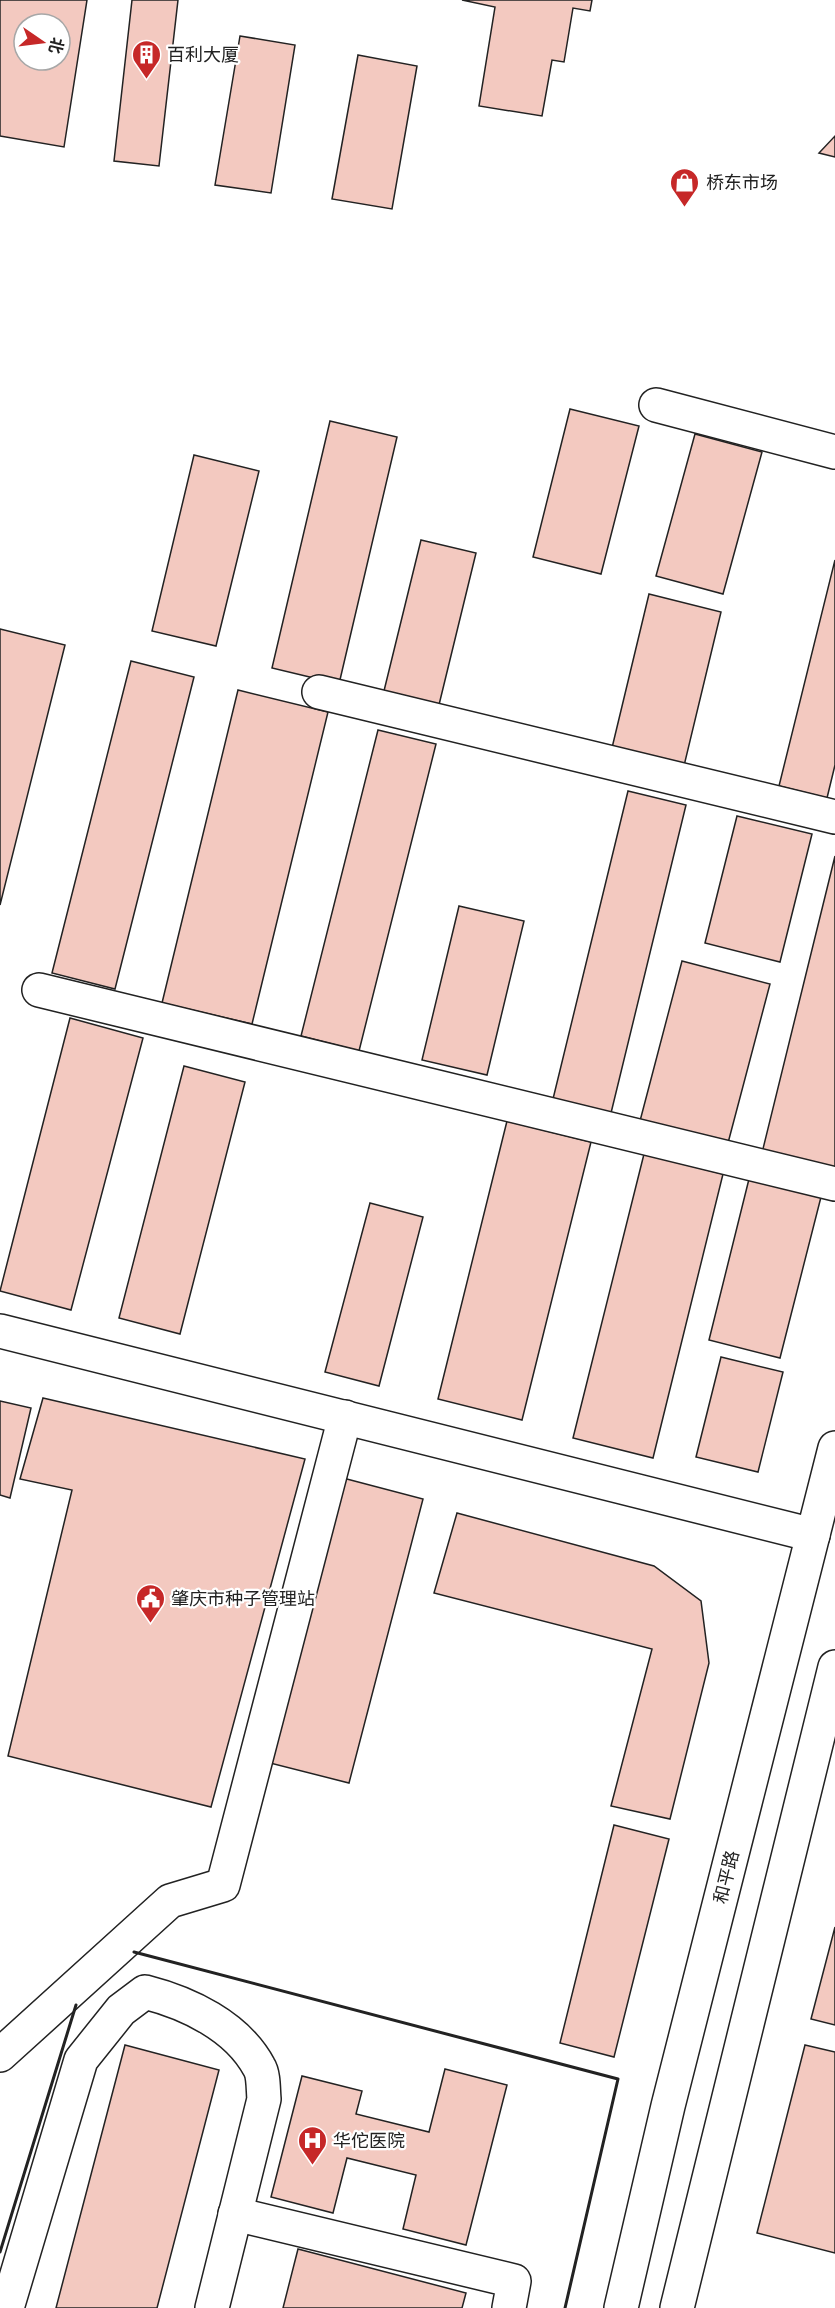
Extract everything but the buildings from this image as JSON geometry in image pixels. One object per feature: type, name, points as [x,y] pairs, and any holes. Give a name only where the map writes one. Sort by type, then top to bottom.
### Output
[{"type":"street","points":[[656,405],[835,452]]},
{"type":"street","points":[[319,692],[835,817]]},
{"type":"street","points":[[39,990],[835,1184]]},
{"type":"street","points":[[0,1331],[813,1535]]},
{"type":"street","points":[[0,2055],[170,1901],[223,1885],[345,1417]]},
{"type":"street","name":"和平路","points":[[621,2308],[671,2095],[835,1448]]},
{"type":"street","points":[[677,2308],[835,1667]]},
{"type":"street","points":[[7,2308],[81,2060],[121,2010],[145,1992],[176,2000],[236,2035],[261,2069],[264,2099],[212,2308]]},
{"type":"street","points":[[235,2214],[513,2281],[508,2308]]},
{"type":"wall","points":[[134,1952],[618,2079],[565,2308]]},
{"type":"wall","points":[[0,2252],[76,2005]]},
{"type":"place","name":"百利大厦","points":[[146,80]]},
{"type":"place","name":"桥东市场","points":[[685,208]]},
{"type":"place","name":"肇庆市种子管理站","points":[[150,1624]]},
{"type":"place","name":"华佗医院","points":[[312,2166]]}]
